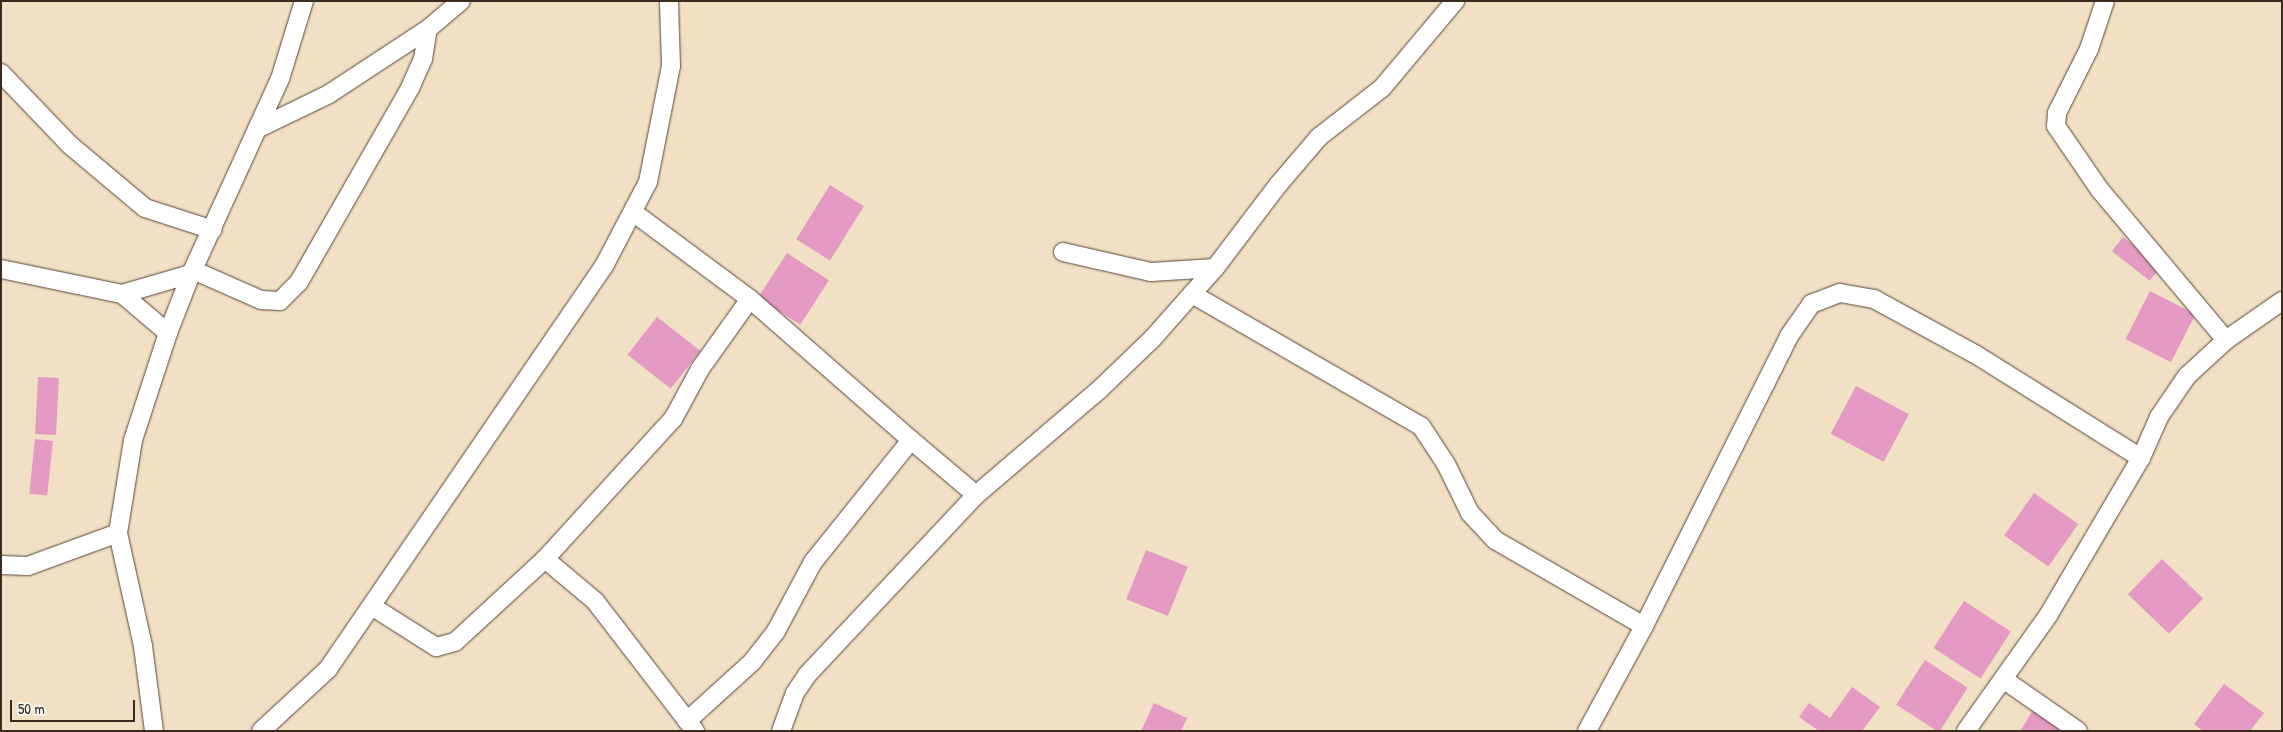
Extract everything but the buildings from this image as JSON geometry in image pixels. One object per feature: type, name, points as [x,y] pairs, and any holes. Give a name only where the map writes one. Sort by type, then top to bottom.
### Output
[{"type":"street","points":[[154,731],[142,646],[118,533],[133,440],[168,334],[192,272],[213,230],[280,78],[304,1]]},
{"type":"street","points":[[257,129],[328,94],[428,29],[461,1]]},
{"type":"street","points":[[261,731],[328,669],[373,607],[439,505],[562,331],[604,266],[648,182],[671,66],[669,1]]},
{"type":"street","points":[[781,731],[795,693],[808,675],[976,495],[1099,390],[1192,294],[1215,268],[1278,185],[1319,137],[1382,88],[1456,1]]},
{"type":"street","points":[[2105,1],[2089,49],[2057,113],[2056,126],[2100,190],[2226,340]]},
{"type":"street","points":[[1,269],[122,294],[192,272],[261,300],[280,301],[299,282],[410,88],[423,58],[428,29]]},
{"type":"street","points":[[1,73],[70,145],[145,208],[213,230]]},
{"type":"street","points":[[633,212],[750,299],[976,495]]},
{"type":"street","points":[[1063,252],[1151,272],[1215,268]]},
{"type":"street","points":[[1587,731],[1644,626],[1789,336],[1811,304],[1840,293],[1874,299],[1975,354],[2141,458]]},
{"type":"street","points":[[122,294],[168,334]]},
{"type":"street","points":[[1192,294],[1421,426],[1446,464],[1470,513],[1495,540],[1644,626]]},
{"type":"street","points":[[373,607],[426,642],[436,647],[446,646],[544,559],[673,419],[700,369],[750,299]]},
{"type":"street","points":[[1966,731],[2049,614],[2141,458],[2159,417],[2187,376],[2226,340],[2282,301]]},
{"type":"street","points":[[544,559],[596,601],[691,726],[752,662],[776,631],[813,562],[911,440]]},
{"type":"street","points":[[1,565],[28,566],[118,533]]},
{"type":"street","points":[[2003,679],[2078,731]]}]
